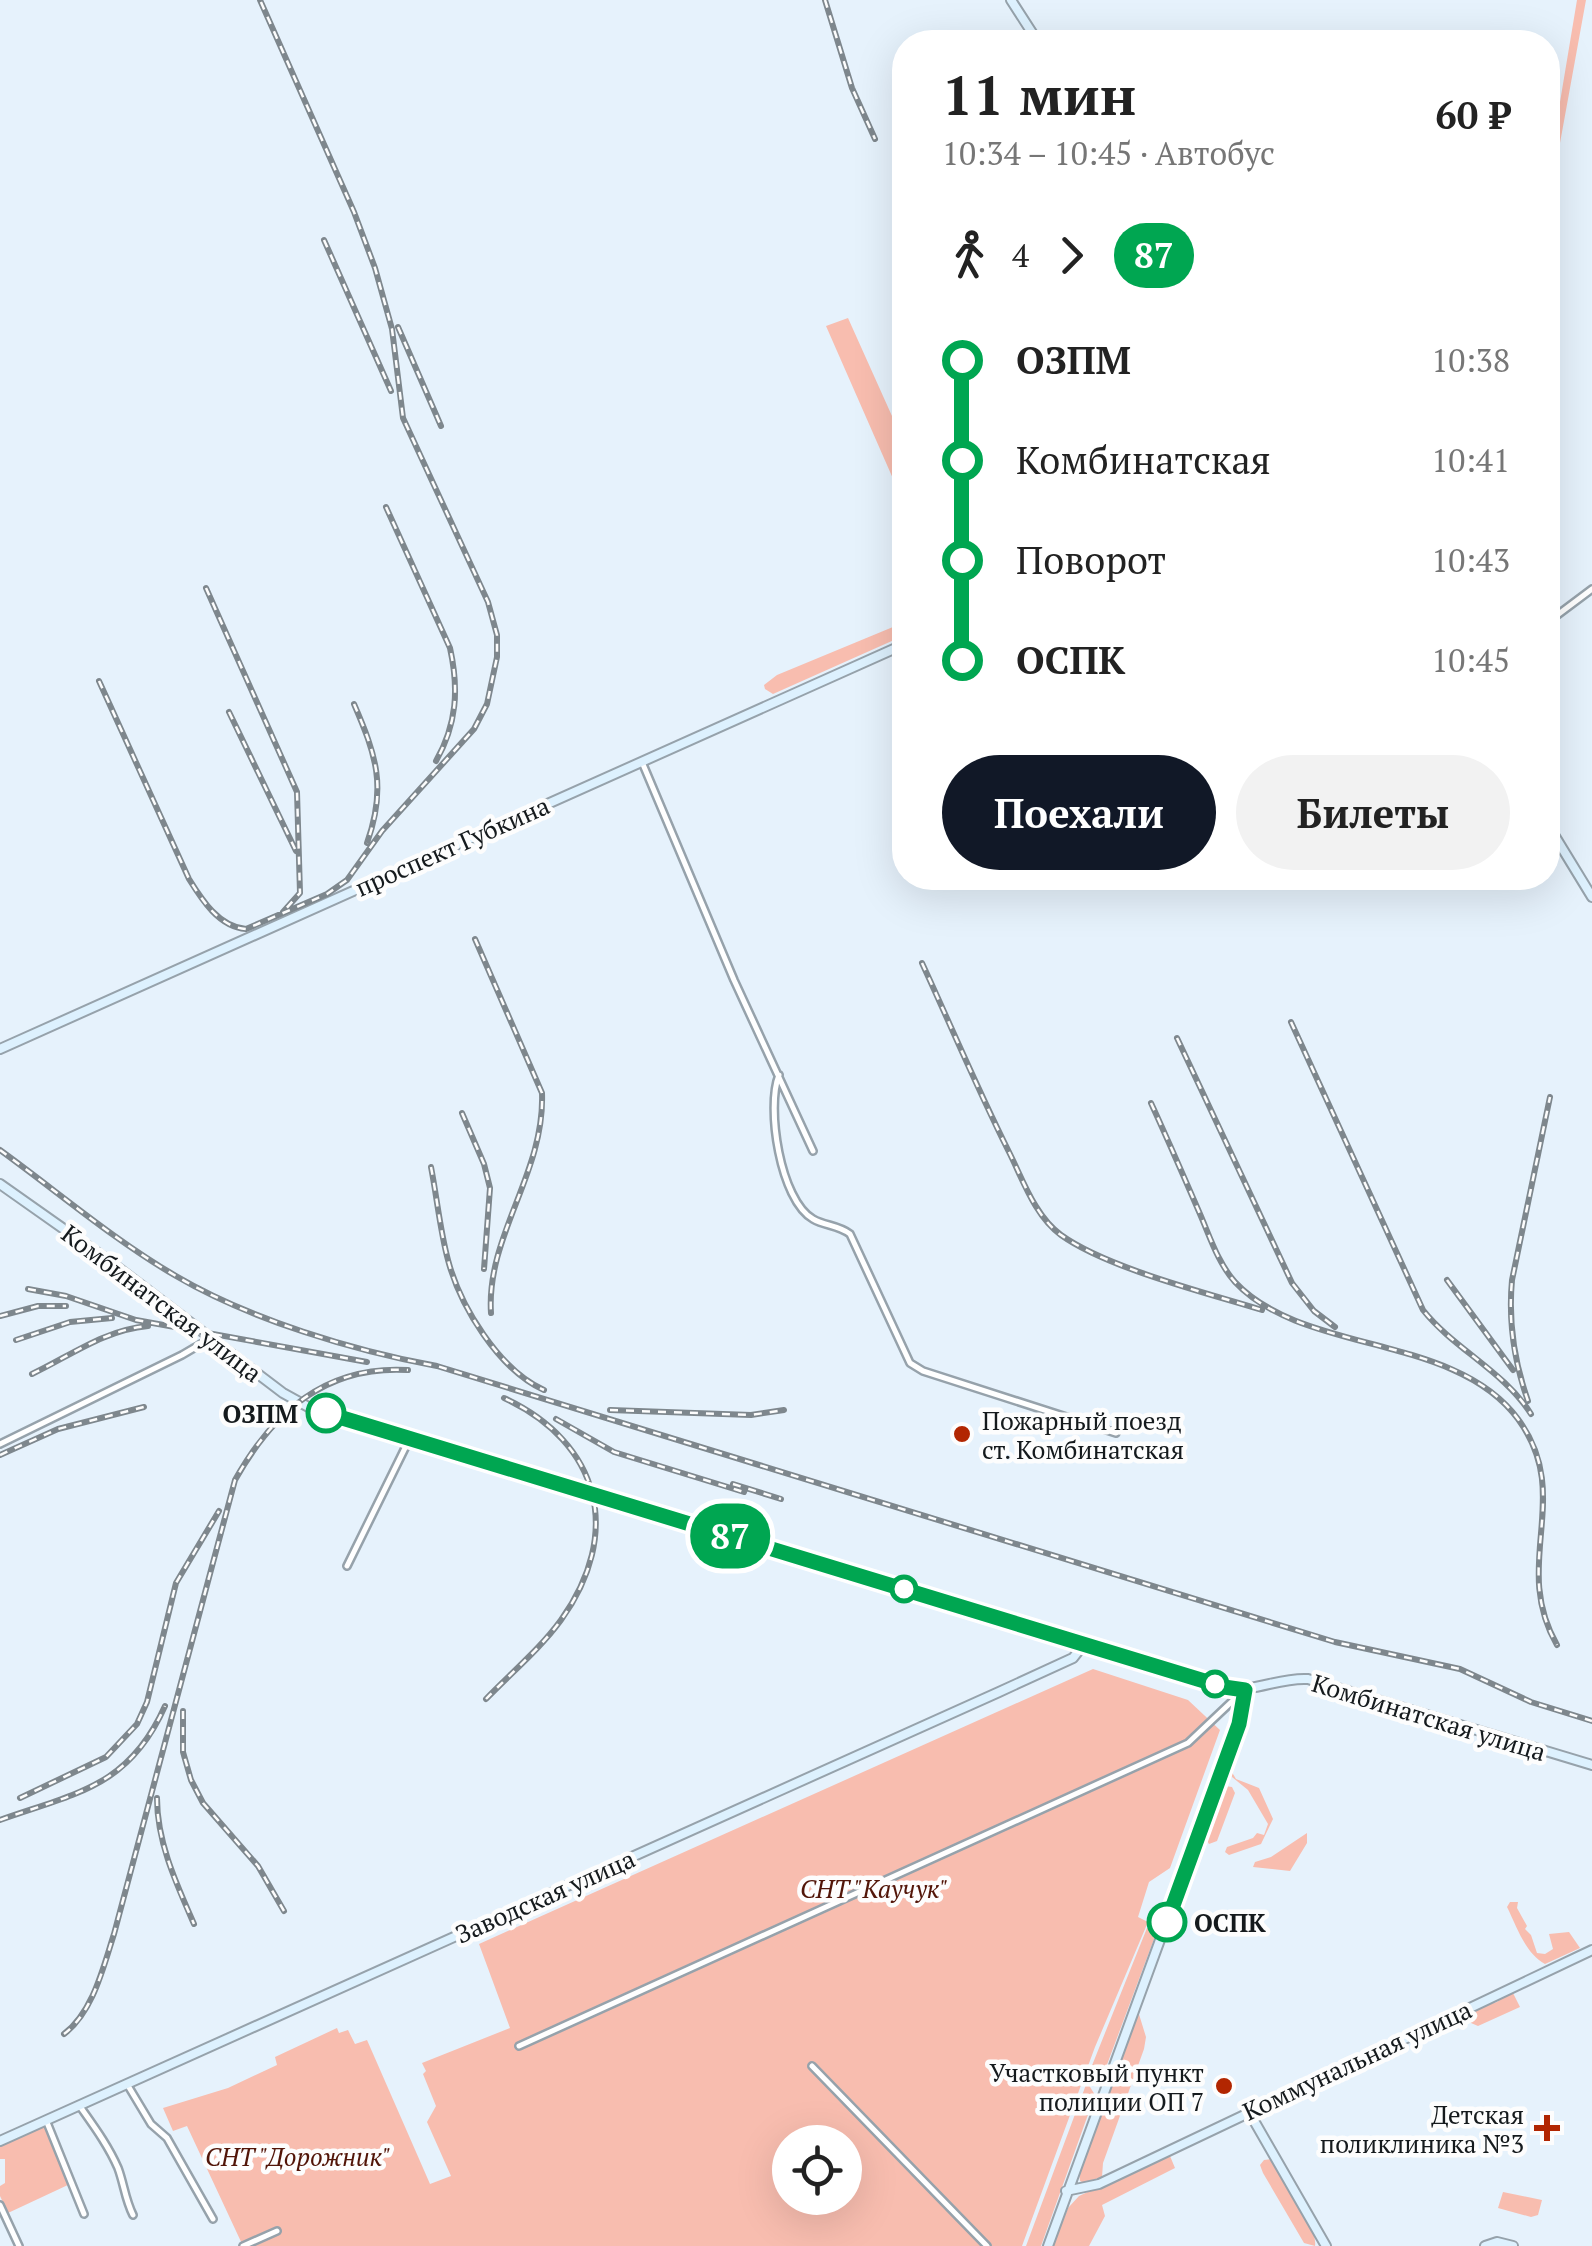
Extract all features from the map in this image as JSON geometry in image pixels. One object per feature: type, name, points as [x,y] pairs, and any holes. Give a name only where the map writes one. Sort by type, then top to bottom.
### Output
[{"type":"main road","points":[[1011,0],[1030,30]]},
{"type":"main road","name":"проспект Губкина","points":[[0,1049],[892,650]]},
{"type":"main road","points":[[1560,845],[1592,897]]},
{"type":"main road","name":"Комбинатская улица","points":[[0,1184],[304,1406],[1224,1687],[1245,1690],[1286,1679],[1308,1679],[1592,1765]]},
{"type":"main road","name":"Заводская улица","points":[[0,2141],[988,1697],[1073,1658],[1084,1644]]},
{"type":"main road","points":[[1048,2246],[1239,1724],[1245,1690]]},
{"type":"main road","name":"Коммунальная улица","points":[[1066,2191],[1100,2184],[1592,1950]]},
{"type":"main road","points":[[1249,2112],[1326,2246]]},
{"type":"main road","points":[[1486,2246],[1497,2242],[1513,2246]]},
{"type":"street","points":[[1560,613],[1592,589]]},
{"type":"street","points":[[642,762],[734,980],[813,1151]]},
{"type":"street","points":[[779,1075],[775,1123],[785,1174],[802,1210],[812,1219],[850,1234],[910,1363],[923,1371],[1116,1433]]},
{"type":"street","points":[[0,1444],[211,1338]]},
{"type":"street","points":[[347,1566],[410,1437]]},
{"type":"street","points":[[519,2046],[1188,1742],[1245,1690]]},
{"type":"street","points":[[812,2066],[987,2246]]},
{"type":"street","points":[[126,2084],[151,2124],[167,2138],[213,2219]]},
{"type":"street","points":[[79,2105],[116,2162],[133,2215]]},
{"type":"street","points":[[46,2120],[84,2214]]},
{"type":"street","points":[[0,2205],[19,2246]]},
{"type":"street","points":[[242,2246],[276,2231]]},
{"type":"green space","points":[[1577,0],[1586,0],[1560,143],[1560,102]]},
{"type":"green space","points":[[848,318],[892,416],[892,476],[826,326]]},
{"type":"green space","points":[[892,627],[892,641],[773,694],[764,685],[777,675]]},
{"type":"green space","points":[[1093,1669],[1188,1700],[1220,1730],[1170,1868],[1149,1882],[1138,1917],[1148,1922],[1095,2047],[1022,2246],[243,2246],[187,2126],[173,2131],[163,2108],[228,2088],[277,2065],[275,2057],[337,2028],[339,2033],[348,2030],[355,2044],[367,2040],[430,2184],[451,2176],[427,2122],[436,2106],[422,2063],[510,2028],[479,1944]]},
{"type":"green space","points":[[1230,1769],[1236,1779],[1259,1788],[1273,1819],[1261,1844],[1229,1855],[1225,1852],[1227,1847],[1257,1833],[1264,1835],[1268,1824],[1248,1790],[1232,1777]]},
{"type":"green space","points":[[1225,1786],[1232,1787],[1235,1793],[1217,1841],[1209,1844],[1205,1837]]},
{"type":"green space","points":[[1307,1833],[1307,1843],[1290,1871],[1253,1867],[1255,1862],[1271,1857]]},
{"type":"green space","points":[[1510,1902],[1518,1902],[1517,1908],[1537,1953],[1553,1949],[1549,1934],[1569,1932],[1580,1948],[1545,1964],[1522,1939],[1507,1907]]},
{"type":"green space","points":[[1151,1926],[1157,1931],[1102,2078],[1089,2073]]},
{"type":"green space","points":[[1512,1991],[1520,2007],[1478,2026],[1471,2023],[1467,2011],[1497,2002]]},
{"type":"green space","points":[[1138,2011],[1146,2037],[1144,2049],[1103,2163],[1102,2177],[1084,2183],[1079,2171]]},
{"type":"green space","points":[[1087,2082],[1095,2095],[1041,2246],[1026,2246]]},
{"type":"green space","points":[[45,2125],[70,2184],[8,2213],[0,2196],[0,2186],[5,2183],[5,2159],[0,2159],[0,2145]]},
{"type":"green space","points":[[1170,2156],[1175,2168],[1102,2205],[1105,2216],[1089,2246],[1053,2246],[1068,2208],[1079,2196]]},
{"type":"green space","points":[[1272,2159],[1306,2215],[1315,2246],[1304,2243],[1263,2173],[1260,2165]]},
{"type":"green space","points":[[1503,2192],[1542,2200],[1538,2215],[1531,2217],[1498,2208]]},
{"type":"railway","points":[[99,681],[189,879],[220,918],[246,929],[327,894],[347,880],[382,831],[474,729],[487,704],[497,657],[497,635],[488,602],[403,418],[392,329],[375,268],[260,0]]},
{"type":"railway","points":[[825,0],[852,88],[875,139]]},
{"type":"railway","points":[[324,240],[391,391]]},
{"type":"railway","points":[[398,327],[441,426]]},
{"type":"railway","points":[[386,507],[450,648],[454,706],[448,734],[436,761]]},
{"type":"railway","points":[[206,588],[297,792],[300,893],[283,912]]},
{"type":"railway","points":[[354,704],[376,772],[377,805],[367,843]]},
{"type":"railway","points":[[229,712],[296,851]]},
{"type":"railway","points":[[475,939],[542,1093],[535,1150],[497,1257],[491,1313]]},
{"type":"railway","points":[[922,963],[1025,1186],[1052,1227],[1081,1247],[1130,1269],[1262,1310]]},
{"type":"railway","points":[[1291,1022],[1423,1310],[1507,1385],[1531,1414]]},
{"type":"railway","points":[[1177,1038],[1292,1283],[1314,1311],[1335,1327]]},
{"type":"railway","points":[[1528,1401],[1513,1342],[1512,1280],[1550,1097]]},
{"type":"railway","points":[[1151,1103],[1215,1250],[1235,1282],[1264,1305],[1299,1322],[1457,1372],[1491,1391],[1518,1419],[1534,1448],[1542,1476],[1539,1586],[1544,1615],[1557,1645]]},
{"type":"railway","points":[[462,1113],[490,1188],[484,1269]]},
{"type":"railway","points":[[0,1150],[153,1262],[205,1292],[269,1319],[371,1352],[437,1366],[1335,1642],[1460,1669],[1531,1702],[1592,1721]]},
{"type":"railway","points":[[431,1167],[445,1249],[462,1297],[497,1352],[527,1381],[544,1390]]},
{"type":"railway","points":[[1447,1280],[1513,1370]]},
{"type":"railway","points":[[28,1289],[66,1296],[136,1320],[367,1362]]},
{"type":"railway","points":[[0,1316],[38,1306],[66,1306]]},
{"type":"railway","points":[[16,1340],[70,1322],[112,1318]]},
{"type":"railway","points":[[32,1374],[102,1338],[148,1326]]},
{"type":"railway","points":[[64,2034],[90,2002],[114,1934],[235,1480],[267,1433],[305,1398],[352,1376],[408,1370]]},
{"type":"railway","points":[[486,1699],[561,1620],[592,1555],[596,1523],[592,1493],[581,1465],[563,1439],[537,1417],[504,1398]]},
{"type":"railway","points":[[0,1455],[58,1429],[144,1407]]},
{"type":"railway","points":[[610,1410],[751,1415],[784,1410]]},
{"type":"railway","points":[[556,1419],[614,1452],[744,1492]]},
{"type":"railway","points":[[733,1484],[781,1499]]},
{"type":"railway","points":[[20,1798],[106,1757],[137,1724],[147,1702],[176,1583],[219,1511]]},
{"type":"railway","points":[[0,1820],[76,1793],[117,1771],[151,1733],[165,1706]]},
{"type":"railway","points":[[183,1711],[183,1752],[191,1780],[203,1803],[258,1866],[284,1911]]},
{"type":"railway","points":[[157,1798],[164,1846],[194,1924]]},
{"type":"bus line","name":"87","points":[[326,1413],[1224,1687],[1245,1690],[1239,1724],[1167,1922]]},
{"type":"place","name":"ОЗПМ","points":[[326,1413]]},
{"type":"place","name":"Пожарный поезд ст. Комбинатская","points":[[962,1434]]},
{"type":"place","name":"ОСПК","points":[[1167,1922]]},
{"type":"place","name":"Участковый пункт полиции ОП 7","points":[[1224,2086]]},
{"type":"place","name":"Детская поликлиника №3","points":[[1547,2128]]},
{"type":"park label","name":"СНТ \"Каучук\"","points":[[874,1888]]},
{"type":"park label","name":"СНТ \"Дорожник\"","points":[[298,2156]]}]
